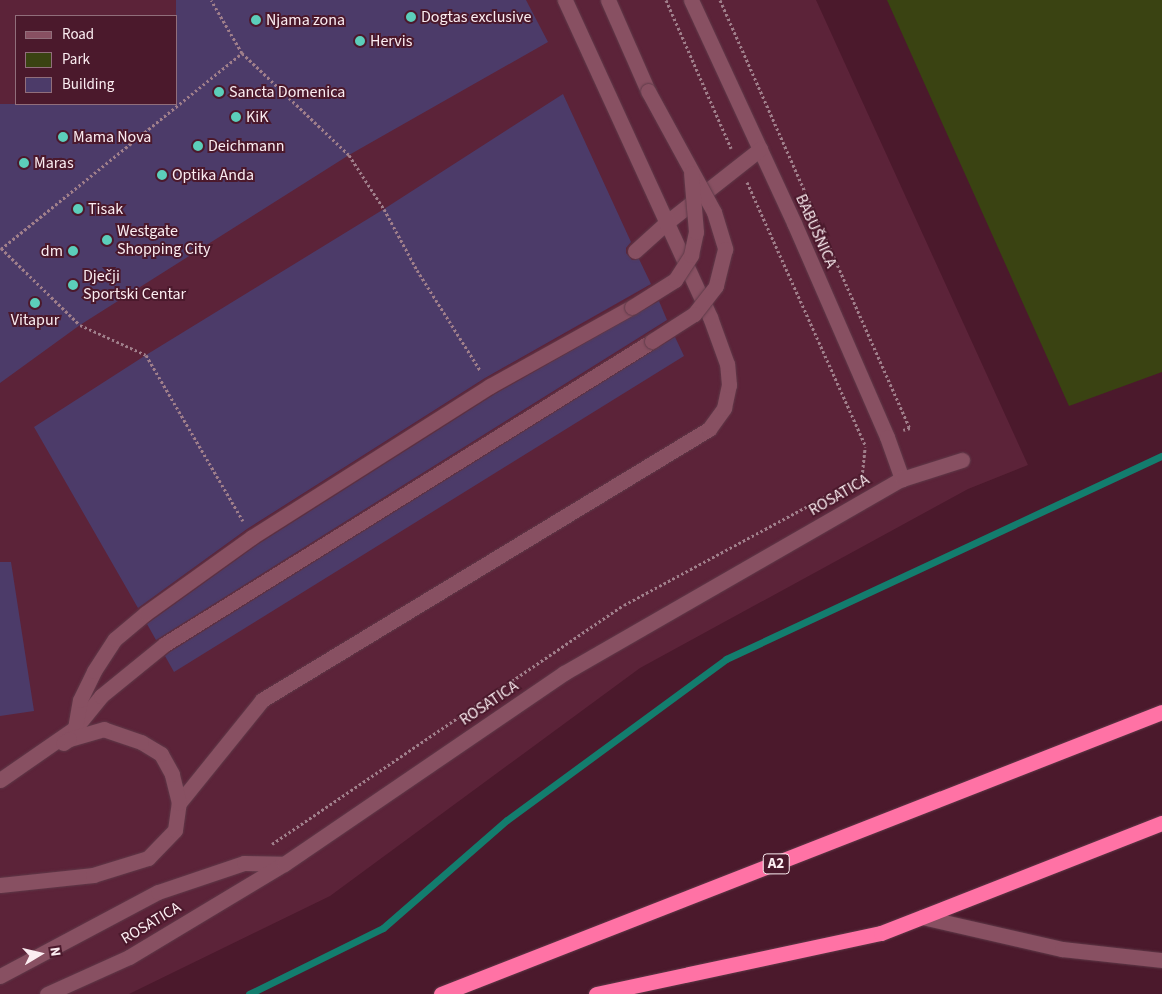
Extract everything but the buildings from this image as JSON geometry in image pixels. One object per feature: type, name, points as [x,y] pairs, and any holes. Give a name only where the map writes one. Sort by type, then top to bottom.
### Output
[{"type":"highway","name":"A2","points":[[441,994],[1162,712]]},
{"type":"highway","points":[[596,994],[881,934],[1162,823]]},
{"type":"street","points":[[179,804],[262,700],[709,428],[724,408],[729,385],[727,364],[710,317],[565,0]]},
{"type":"street","points":[[0,780],[75,728],[101,696],[124,675],[165,644],[694,314],[716,286],[725,249],[714,212],[648,91],[608,0]]},
{"type":"street","name":"BABUŠNICA","points":[[691,0],[760,149],[887,437],[902,479]]},
{"type":"street","points":[[635,251],[666,223],[760,149]]},
{"type":"street","points":[[75,728],[80,700],[94,671],[115,639],[146,613],[252,537],[490,386],[632,307],[675,280],[691,255],[696,232],[690,167]]},
{"type":"street","name":"ROSATICA","points":[[47,994],[129,957],[284,864],[564,673],[902,479],[962,460]]},
{"type":"street","points":[[0,785],[68,739],[104,729],[141,742],[161,754],[172,774],[179,804],[175,830],[148,858],[93,875],[0,885]]},
{"type":"street","points":[[0,976],[158,892],[244,864],[284,864]]},
{"type":"street","points":[[922,917],[1062,949],[1162,960]]},
{"type":"path","points":[[211,0],[242,53],[349,155],[490,386]]},
{"type":"path","points":[[666,0],[734,153]]},
{"type":"path","points":[[720,0],[910,428],[899,432]]},
{"type":"path","points":[[242,53],[1,249],[80,325],[146,355],[252,537]]},
{"type":"path","points":[[742,173],[865,447],[870,445]]},
{"type":"shaded area","points":[[0,0],[816,0],[1028,465],[968,489],[640,668],[330,896],[129,994],[0,994]]},
{"type":"green space","points":[[887,0],[1162,0],[1162,372],[1069,406]]},
{"type":"waterway","points":[[249,994],[383,928],[507,820],[726,659],[1162,456]]},
{"type":"place","name":"Dogtas exclusive","points":[[411,17]]},
{"type":"place","name":"Njama zona","points":[[256,20]]},
{"type":"place","name":"Hervis","points":[[360,41]]},
{"type":"place","name":"Sancta Domenica","points":[[219,92]]},
{"type":"place","name":"KiK","points":[[236,117]]},
{"type":"place","name":"Mama Nova","points":[[63,137]]},
{"type":"place","name":"Deichmann","points":[[198,146]]},
{"type":"place","name":"Maras","points":[[24,163]]},
{"type":"place","name":"Optika Anda","points":[[162,175]]},
{"type":"place","name":"Tisak","points":[[78,209]]},
{"type":"place","name":"Westgate Shopping City","points":[[107,240]]},
{"type":"place","name":"dm","points":[[73,251]]},
{"type":"place","name":"Dječji Sportski Centar","points":[[73,285]]},
{"type":"place","name":"Vitapur","points":[[35,303]]}]
